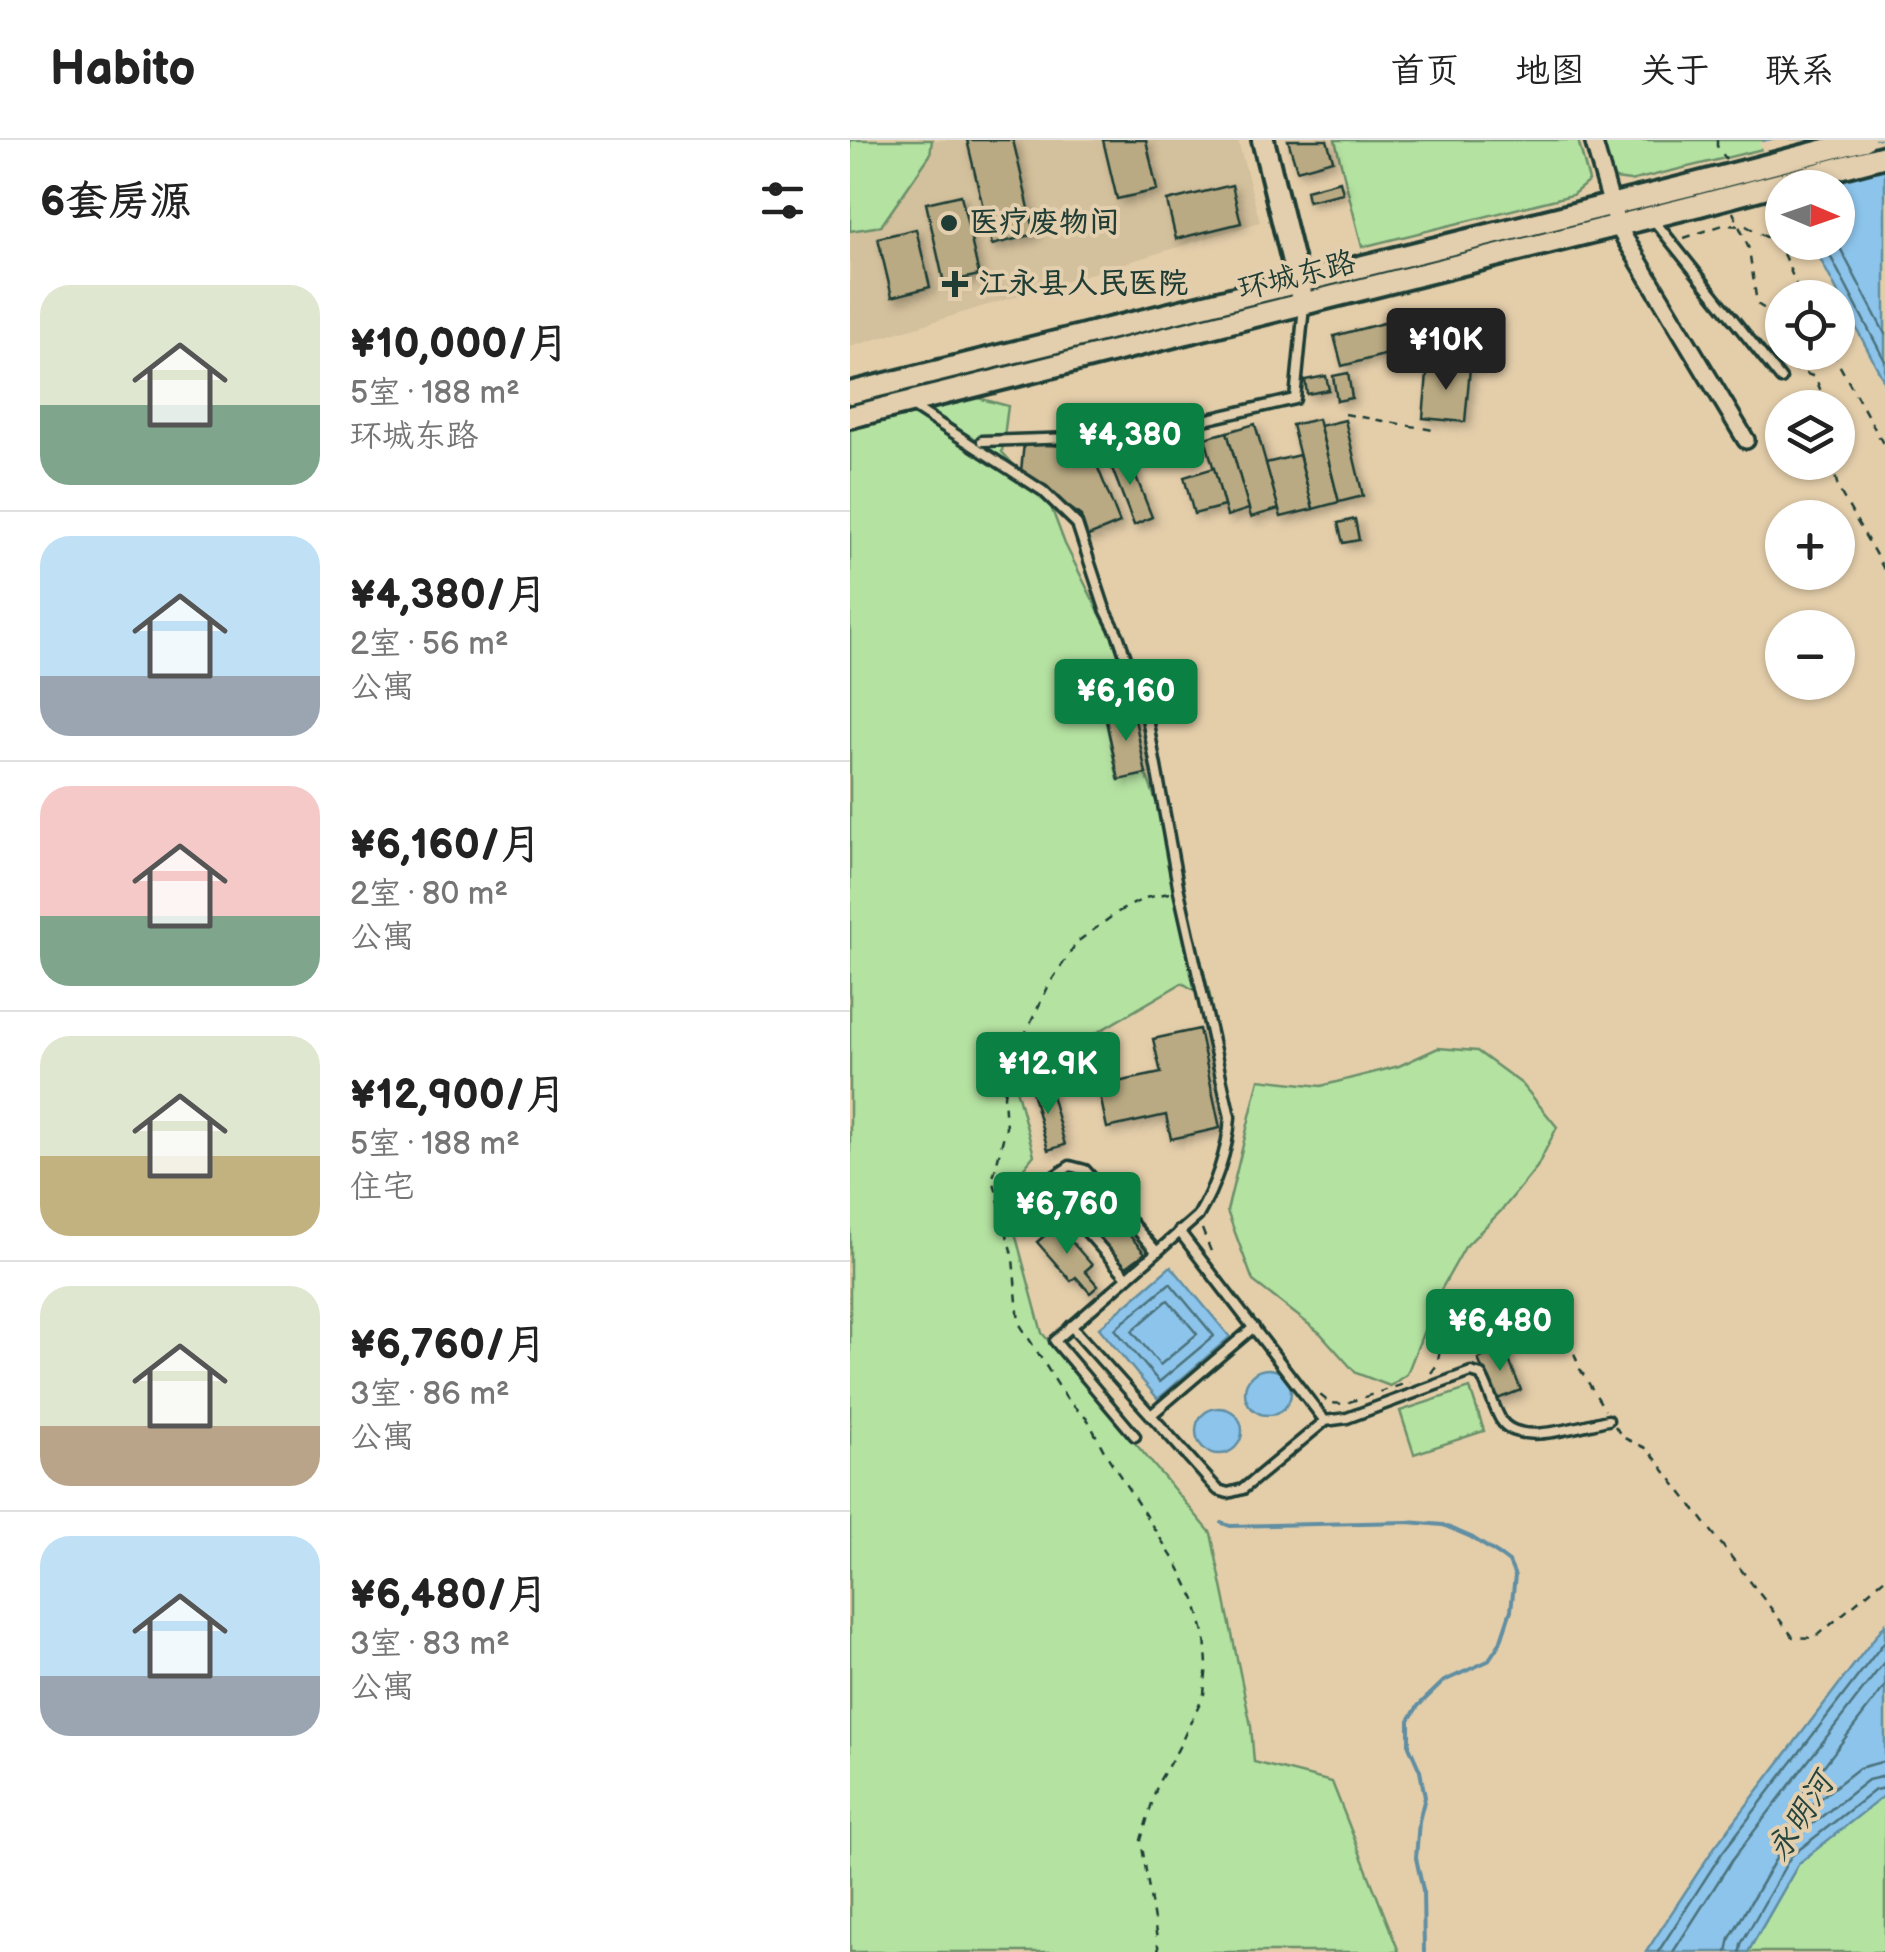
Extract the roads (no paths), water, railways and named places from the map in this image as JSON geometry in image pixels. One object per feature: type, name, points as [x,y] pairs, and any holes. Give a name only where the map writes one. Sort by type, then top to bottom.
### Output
[{"type":"main road","points":[[1263,140],[1304,306]]},
{"type":"main road","points":[[1695,195],[1864,140]]},
{"type":"main road","points":[[1695,195],[1885,156]]},
{"type":"main road","name":"环城东路","points":[[850,394],[1612,206],[1695,195]]},
{"type":"main road","name":"环城东路","points":[[850,417],[1618,227],[1652,218],[1695,195]]},
{"type":"street","points":[[1593,140],[1618,227],[1746,440]]},
{"type":"lane","points":[[1652,218],[1781,379]]},
{"type":"lane","points":[[982,440],[1135,436],[1295,399],[1304,306]]},
{"type":"lane","points":[[908,403],[1022,477],[1068,512],[1077,524],[1147,718],[1179,892],[1230,1117],[1224,1149],[1202,1207],[1055,1341],[1134,1436]]},
{"type":"lane","points":[[1127,1277],[1054,1194],[1050,1182],[1054,1176],[1070,1166],[1085,1170],[1156,1251]]},
{"type":"lane","points":[[1179,1231],[1325,1420]]},
{"type":"lane","points":[[1072,1326],[1218,1490],[1228,1493],[1243,1490],[1325,1420],[1347,1418],[1471,1372],[1481,1375],[1502,1422],[1513,1432],[1532,1435],[1608,1420]]},
{"type":"lane","points":[[1151,1414],[1254,1327]]},
{"type":"water","points":[[1764,140],[1885,140],[1885,383],[1855,325],[1855,280],[1831,280],[1821,260],[1855,260],[1855,170],[1777,170]]},
{"type":"water","points":[[1171,1266],[1230,1337],[1158,1399],[1099,1328]]},
{"type":"water","points":[[1268,1369],[1284,1376],[1291,1392],[1284,1408],[1268,1415],[1252,1408],[1245,1392],[1252,1376]]},
{"type":"water","points":[[1219,1408],[1235,1415],[1242,1431],[1235,1447],[1219,1454],[1203,1447],[1196,1431],[1203,1415]]},
{"type":"water","name":"永明河","points":[[1885,1624],[1885,1795],[1799,1863],[1748,1952],[1646,1952],[1714,1848]]},
{"type":"waterway","points":[[1222,1523],[1443,1525],[1471,1537],[1509,1562],[1515,1576],[1511,1610],[1500,1643],[1488,1661],[1444,1681],[1409,1720],[1409,1746],[1420,1771],[1425,1797],[1416,1858],[1423,1890],[1424,1952]]},
{"type":"place","name":"医疗废物间","points":[[949,223]]},
{"type":"place","name":"江永县人民医院","points":[[955,284]]}]
